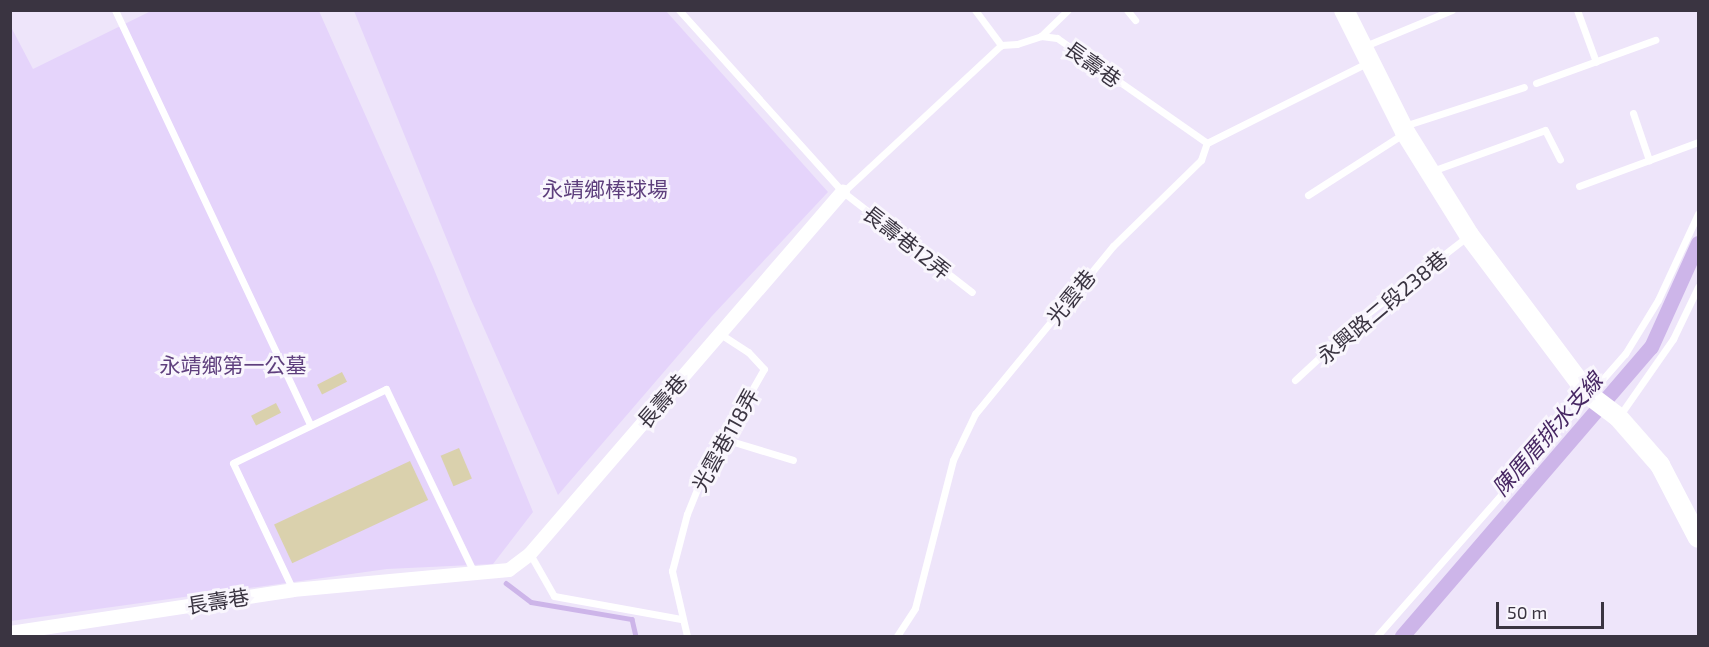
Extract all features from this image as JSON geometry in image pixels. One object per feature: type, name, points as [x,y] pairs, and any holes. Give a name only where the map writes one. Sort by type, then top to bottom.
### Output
[{"type":"street","points":[[1344,10],[1403,130],[1469,235],[1589,395],[1618,417],[1660,465],[1698,538]]},
{"type":"street","name":"長壽巷","points":[[10,633],[293,590],[475,576],[509,570],[530,554],[843,192]]},
{"type":"lane","points":[[115,10],[310,425]]},
{"type":"lane","name":"長壽巷12弄","points":[[679,10],[843,192],[972,292]]},
{"type":"lane","points":[[975,10],[1000,45]]},
{"type":"lane","points":[[1041,36],[1068,10]]},
{"type":"lane","points":[[1127,10],[1135,20]]},
{"type":"lane","points":[[1207,143],[1365,55],[1452,10]]},
{"type":"lane","points":[[1577,10],[1596,62]]},
{"type":"lane","name":"長壽巷","points":[[843,192],[1000,45],[1017,44],[1041,36],[1057,38],[1207,143]]},
{"type":"lane","points":[[1536,83],[1655,40]]},
{"type":"lane","points":[[1308,195],[1403,130],[1524,87]]},
{"type":"lane","points":[[1633,113],[1649,160]]},
{"type":"lane","points":[[1430,172],[1545,130],[1560,159]]},
{"type":"lane","points":[[1579,186],[1698,142]]},
{"type":"lane","name":"光雲巷","points":[[897,636],[915,608],[953,460],[975,414],[1113,246],[1201,160],[1207,143]]},
{"type":"lane","points":[[1377,636],[1625,354],[1658,300],[1698,214]]},
{"type":"lane","name":"永興路二段238巷","points":[[1295,380],[1363,317],[1469,235]]},
{"type":"lane","points":[[1618,417],[1673,339],[1698,287]]},
{"type":"lane","name":"光雲巷118弄","points":[[687,636],[672,571],[700,481],[764,369],[748,352],[720,334]]},
{"type":"lane","points":[[293,590],[233,463],[386,389],[475,576]]},
{"type":"lane","points":[[724,439],[793,460]]},
{"type":"lane","points":[[530,554],[554,596],[681,618]]},
{"type":"green space","name":"永靖鄉第一公墓","points":[[151,11],[319,11],[433,267],[533,512],[493,564],[387,569],[11,621],[10,25],[33,69]]},
{"type":"green space","name":"永靖鄉棒球場","points":[[354,11],[666,11],[828,192],[712,316],[558,495],[471,299]]},
{"type":"building","points":[[342,372],[347,382],[322,395],[317,385]]},
{"type":"building","points":[[276,403],[281,413],[256,426],[251,416]]},
{"type":"building","points":[[459,448],[472,478],[453,486],[441,456]]},
{"type":"building","points":[[410,461],[428,500],[292,563],[274,524]]},
{"type":"waterway","name":"陳厝厝排水支線","points":[[1402,636],[1651,347],[1698,243]]},
{"type":"waterway","points":[[506,583],[531,602],[632,619],[636,636]]}]
